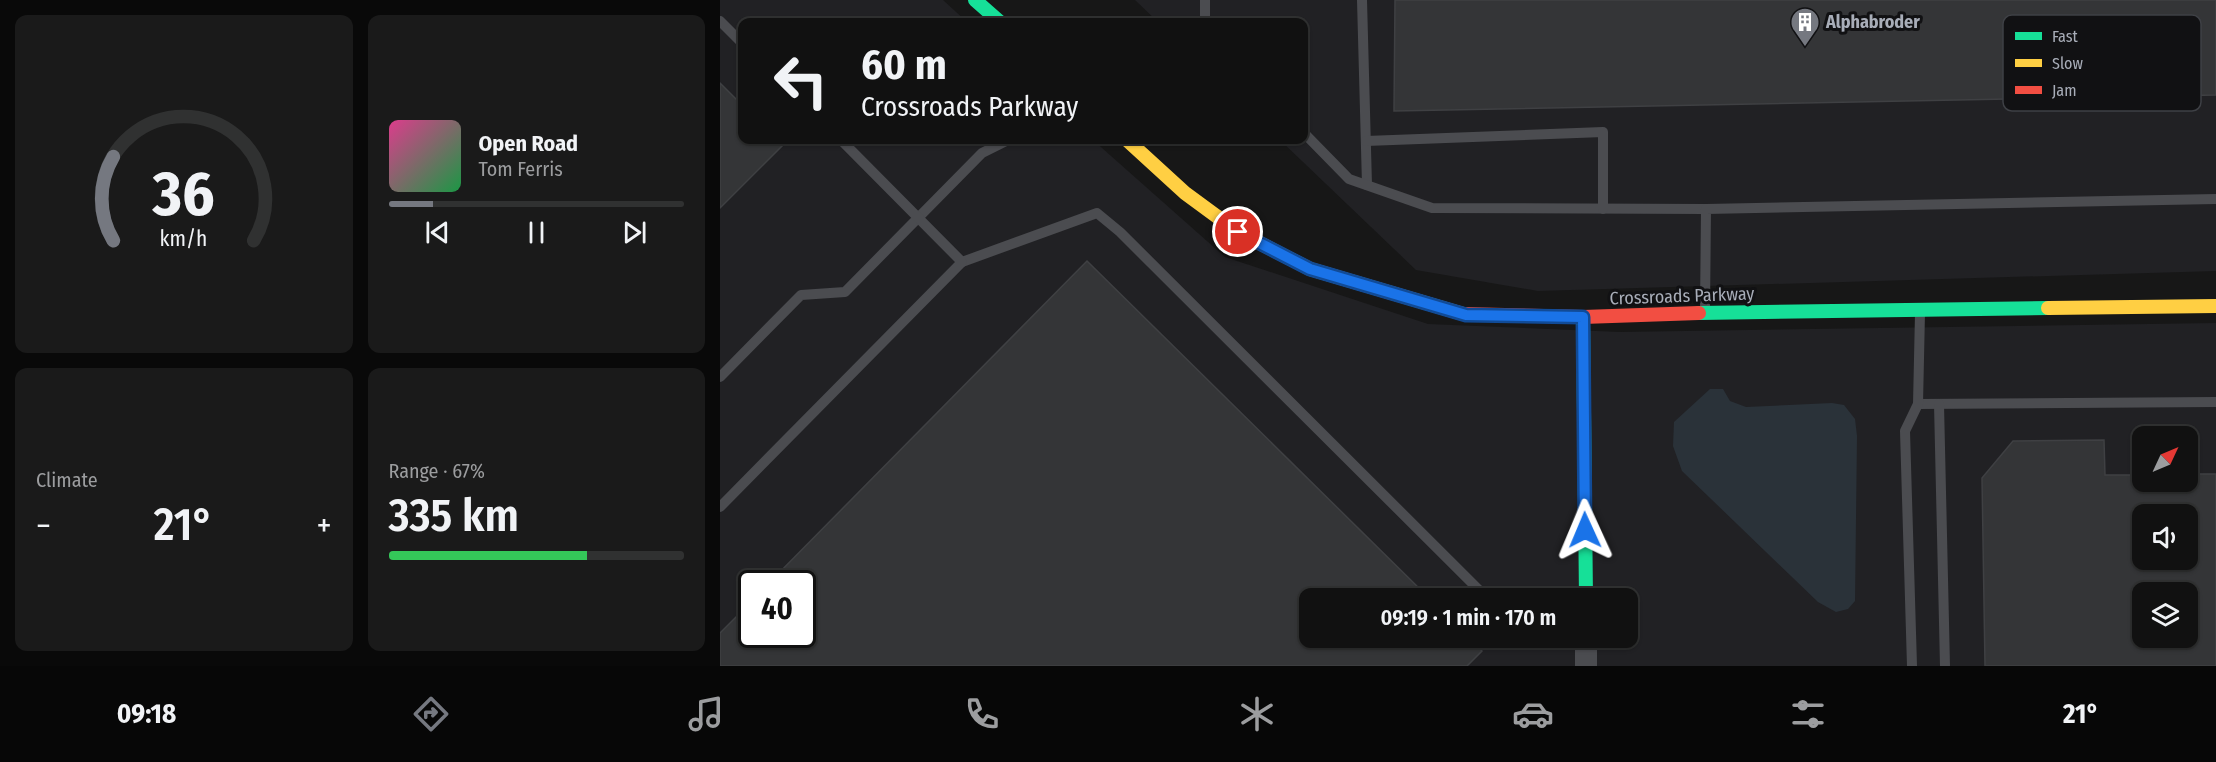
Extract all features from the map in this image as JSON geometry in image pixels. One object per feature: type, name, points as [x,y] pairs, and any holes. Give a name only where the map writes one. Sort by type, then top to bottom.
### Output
[{"type":"street","points":[[975,0],[995,18]]},
{"type":"street","name":"Crossroads Parkway","points":[[1131,144],[1185,193],[1238,232],[1310,269],[1466,315],[1583,317],[1705,313],[2216,306]]},
{"type":"street","points":[[1583,317],[1586,588]]},
{"type":"street","points":[[1586,648],[1586,666]]},
{"type":"lane","points":[[1205,0],[1205,18]]},
{"type":"lane","points":[[1362,0],[1367,185]]},
{"type":"lane","points":[[720,21],[738,39]]},
{"type":"lane","points":[[1366,141],[1603,132],[1603,209]]},
{"type":"lane","points":[[1308,137],[1349,179],[1432,208],[1706,209],[2216,199]]},
{"type":"lane","points":[[845,144],[962,262]]},
{"type":"lane","points":[[982,153],[985,144]]},
{"type":"lane","points":[[720,377],[801,295],[845,292],[982,153],[1000,144]]},
{"type":"lane","points":[[1705,313],[1706,209]]},
{"type":"lane","points":[[720,507],[962,262],[1097,213],[1120,232],[1477,588]]},
{"type":"lane","points":[[1911,666],[1905,431],[1918,404],[1920,310]]},
{"type":"lane","points":[[1918,404],[2216,402]]},
{"type":"lane","points":[[1939,404],[1945,666]]},
{"type":"shaded area","points":[[720,0],[943,0],[963,18],[738,18],[738,144],[1098,144],[1225,257],[1428,324],[1620,332],[2216,323],[2216,666],[720,666]]},
{"type":"shaded area","points":[[1135,0],[2216,0],[2216,271],[1538,291],[1416,270],[1284,144],[1308,144],[1308,18],[1154,18]]},
{"type":"shaded area","points":[[1710,389],[1723,389],[1730,401],[1746,407],[1832,403],[1844,405],[1855,419],[1857,436],[1855,601],[1848,609],[1836,612],[1818,602],[1682,471],[1673,446],[1674,422]]},
{"type":"building","name":"Alphabroder","points":[[1395,0],[2216,0],[2216,95],[2201,95],[2201,15],[2003,15],[2003,99],[1394,111]]},
{"type":"building","points":[[720,83],[738,101],[738,144],[783,145],[720,208]]},
{"type":"building","points":[[1087,261],[1419,588],[1299,588],[1299,648],[1479,648],[1482,651],[1467,666],[720,666],[720,633],[738,615],[738,648],[816,648],[816,570],[782,570]]},
{"type":"building","points":[[2104,440],[2105,475],[2132,475],[2132,492],[2198,492],[2198,474],[2216,474],[2216,666],[1985,666],[1982,478],[2013,441]]},
{"type":"traffic: fast","points":[[975,0],[995,18]]},
{"type":"traffic: fast","points":[[1699,313],[2048,308]]},
{"type":"traffic: fast","points":[[1583,317],[1586,588]]},
{"type":"traffic: slow","points":[[1131,144],[1185,193],[1238,232],[1310,269],[1463,314]]},
{"type":"traffic: slow","points":[[2048,308],[2216,306]]},
{"type":"traffic: jam","points":[[1463,314],[1583,317],[1699,313]]},
{"type":"place","name":"Alphabroder","points":[[1805,48]]},
{"type":"route","points":[[1238,232],[1310,269],[1466,315],[1583,317],[1585,530]]}]
